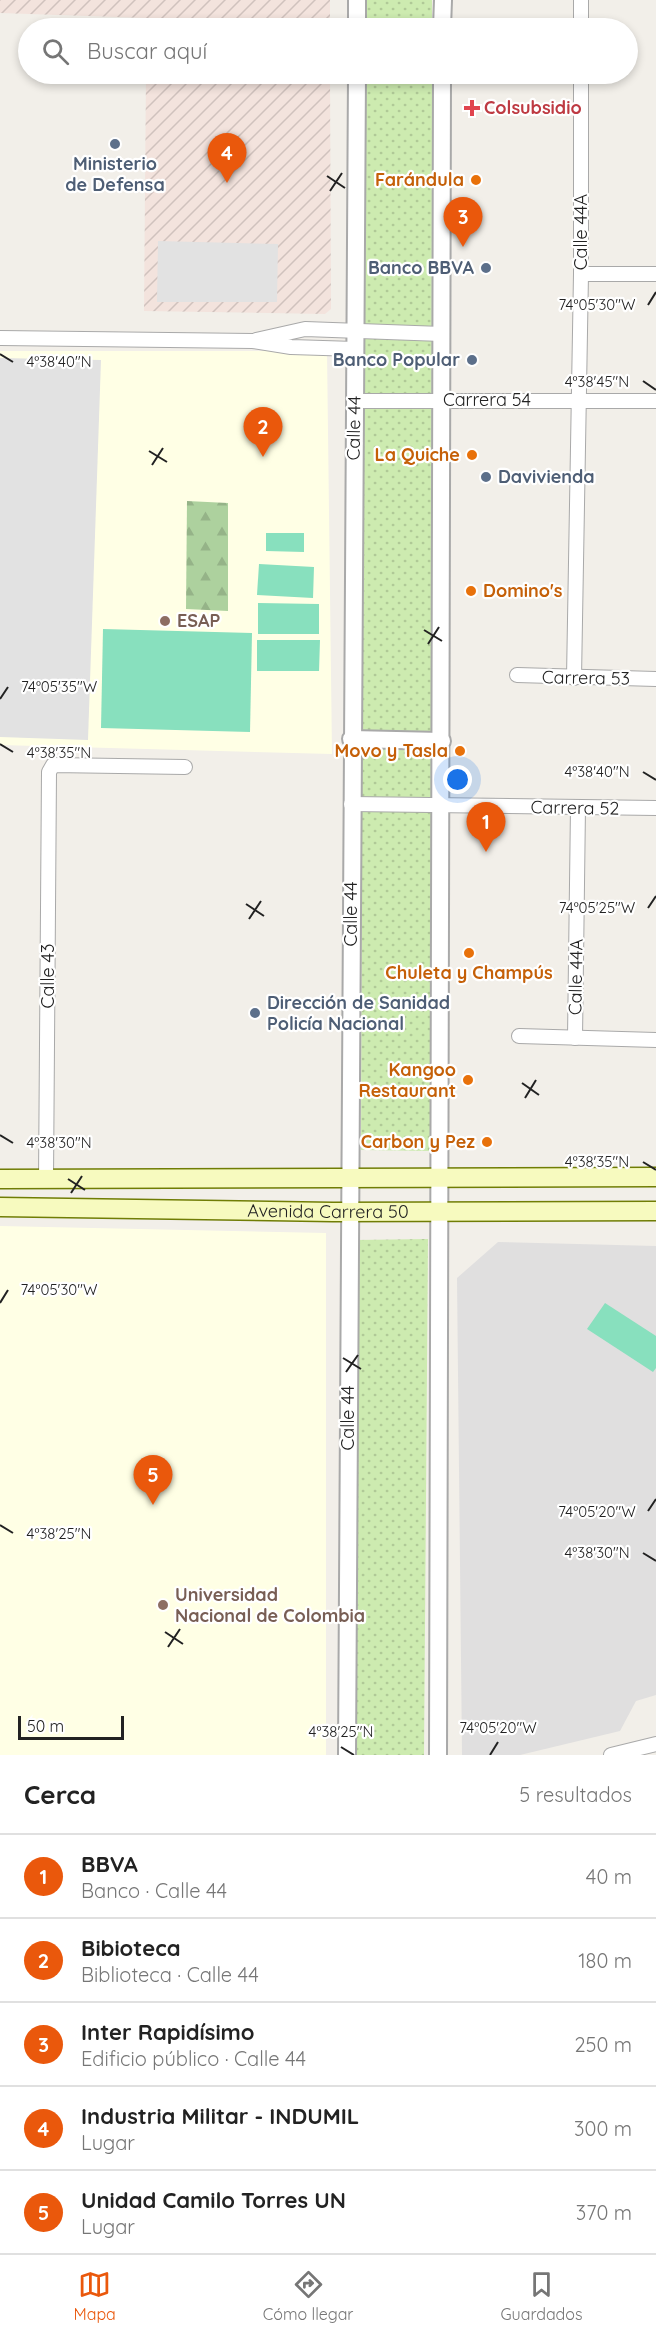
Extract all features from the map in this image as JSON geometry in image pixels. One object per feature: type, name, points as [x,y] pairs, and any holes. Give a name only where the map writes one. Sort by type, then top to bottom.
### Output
[{"type":"main road","name":"Avenida Carrera 50","points":[[0,1179],[656,1178]]},
{"type":"main road","name":"Avenida Carrera 50","points":[[0,1207],[350,1211],[656,1211]]},
{"type":"street","points":[[357,0],[357,18]]},
{"type":"street","points":[[442,0],[442,18]]},
{"type":"street","points":[[581,0],[581,18]]},
{"type":"street","name":"Calle 44","points":[[346,1755],[357,84]]},
{"type":"street","points":[[438,1755],[442,84]]},
{"type":"street","name":"Calle 44A","points":[[574,678],[581,274],[581,84]]},
{"type":"street","points":[[581,274],[656,274]]},
{"type":"street","points":[[253,341],[305,329],[442,334]]},
{"type":"street","points":[[0,338],[253,341],[291,347],[355,349]]},
{"type":"street","name":"Carrera 54","points":[[355,401],[656,401]]},
{"type":"street","name":"Carrera 53","points":[[517,675],[656,679]]},
{"type":"street","points":[[351,739],[442,741]]},
{"type":"street","name":"Calle 43","points":[[46,1180],[49,772],[53,765],[185,767]]},
{"type":"street","name":"Carrera 52","points":[[351,804],[656,808]]},
{"type":"street","name":"Calle 44A","points":[[575,1038],[578,807]]},
{"type":"street","points":[[519,1036],[656,1040]]},
{"type":"street","points":[[611,1755],[656,1744]]},
{"type":"shaded area","points":[[0,0],[330,0],[330,18],[146,18],[0,13]]},
{"type":"shaded area","points":[[146,84],[330,84],[331,309],[325,314],[144,311]]},
{"type":"shaded area","points":[[158,241],[278,244],[277,302],[157,302]]},
{"type":"shaded area","name":"ESAP","points":[[0,351],[327,351],[332,754],[0,745]]},
{"type":"shaded area","points":[[0,358],[101,360],[88,740],[0,737]]},
{"type":"shaded area","name":"Universidad Nacional de Colombia","points":[[0,1226],[326,1233],[326,1755],[0,1755]]},
{"type":"shaded area","points":[[498,1242],[656,1246],[656,1695],[636,1701],[620,1731],[520,1755],[462,1755],[457,1278]]},
{"type":"green space","points":[[364,0],[432,0],[432,18],[364,18]]},
{"type":"green space","points":[[364,84],[432,84],[431,1151],[361,1150]]},
{"type":"green space","points":[[187,501],[228,503],[228,611],[186,609]]},
{"type":"green space","points":[[266,533],[304,533],[304,552],[266,551]]},
{"type":"green space","points":[[259,564],[314,567],[313,598],[257,595]]},
{"type":"green space","points":[[258,603],[319,604],[319,634],[258,634]]},
{"type":"green space","points":[[103,629],[252,633],[250,732],[101,728]]},
{"type":"green space","points":[[257,640],[320,640],[319,671],[257,671]]},
{"type":"green space","points":[[428,1239],[424,1755],[356,1755],[356,1240]]},
{"type":"green space","points":[[605,1303],[656,1336],[656,1368],[653,1372],[587,1329]]},
{"type":"place","name":"Colsubsidio","points":[[472,108]]},
{"type":"place","name":"Ministerio de Defensa","points":[[115,144]]},
{"type":"place","name":"Farándula","points":[[476,180]]},
{"type":"place","name":"Industria Militar - INDUMIL","points":[[227,183]]},
{"type":"place","name":"Inter Rapidísimo","points":[[463,247]]},
{"type":"place","name":"Banco BBVA","points":[[486,268]]},
{"type":"place","name":"Banco Popular","points":[[472,360]]},
{"type":"place","name":"La Quiche","points":[[472,455]]},
{"type":"place","name":"Bibioteca","points":[[263,457]]},
{"type":"place","name":"Davivienda","points":[[486,477]]},
{"type":"place","name":"Domino's","points":[[471,591]]},
{"type":"place","name":"ESAP","points":[[165,621]]},
{"type":"place","name":"Movo y Tasla","points":[[460,751]]},
{"type":"place","name":"BBVA","points":[[486,852]]},
{"type":"place","name":"Chuleta y Champús","points":[[469,953]]},
{"type":"place","name":"Dirección de Sanidad Policía Nacional","points":[[255,1013]]},
{"type":"place","name":"Kangoo Restaurant","points":[[468,1080]]},
{"type":"place","name":"Carbon y Pez","points":[[487,1142]]},
{"type":"place","name":"Unidad Camilo Torres UN","points":[[153,1505]]},
{"type":"place","name":"Universidad Nacional de Colombia","points":[[163,1605]]}]
